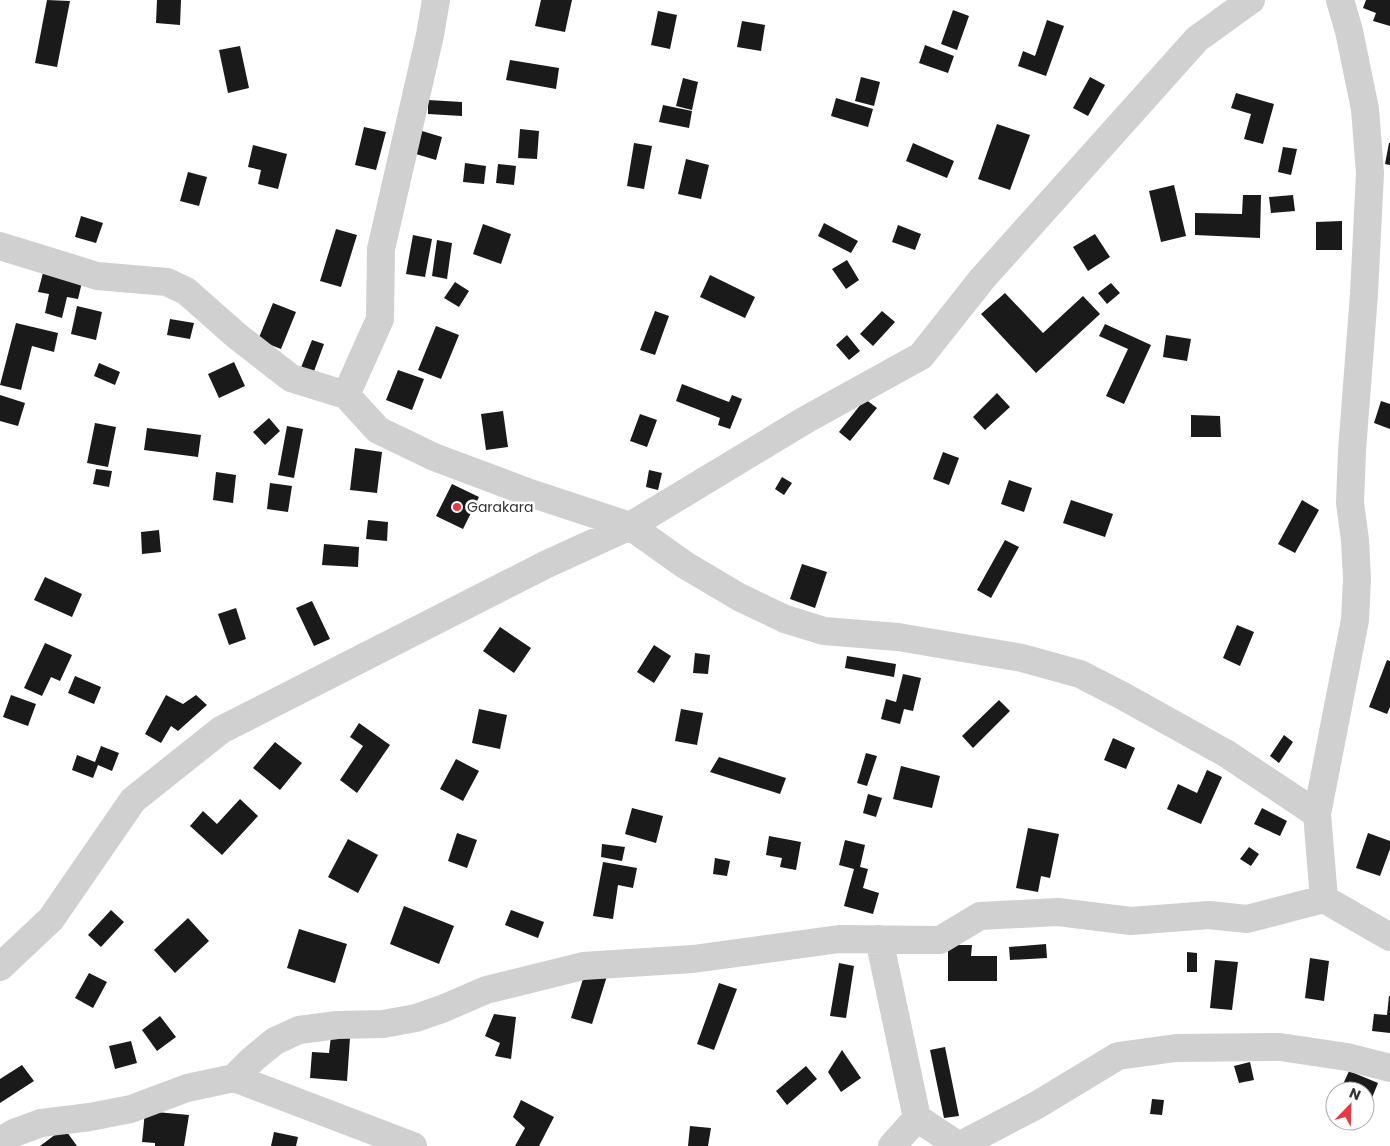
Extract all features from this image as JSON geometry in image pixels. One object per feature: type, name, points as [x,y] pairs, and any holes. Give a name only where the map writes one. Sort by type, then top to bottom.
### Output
[{"type":"street","points":[[346,396],[380,319],[381,248],[436,0]]},
{"type":"street","points":[[0,967],[51,919],[133,800],[221,730],[545,565],[630,526],[807,419],[921,356],[982,279],[1197,39],[1251,0]]},
{"type":"street","points":[[1324,899],[1317,814],[1355,620],[1357,579],[1355,540],[1350,503],[1370,173],[1365,109],[1349,31],[1340,0]]},
{"type":"street","points":[[0,246],[97,276],[167,282],[186,291],[230,330],[291,378],[346,396],[378,430],[434,457],[530,493],[630,526],[685,565],[739,597],[785,620],[824,630],[898,637],[1022,658],[1080,674],[1227,754],[1317,814]]},
{"type":"street","points":[[234,1078],[275,1041],[298,1030],[337,1025],[383,1024],[416,1018],[486,990],[583,966],[693,959],[839,939],[940,940],[980,916],[1058,912],[1131,921],[1209,915],[1247,919],[1324,899],[1390,937]]},
{"type":"street","points":[[879,939],[917,1118],[959,1146],[1037,1105],[1118,1056],[1176,1048],[1280,1047],[1347,1057],[1390,1068]]},
{"type":"street","points":[[0,1141],[14,1133],[41,1123],[90,1117],[131,1109],[187,1088],[234,1078],[413,1146]]},
{"type":"street","points":[[892,1146],[917,1118]]},
{"type":"building","points":[[47,0],[70,1],[57,67],[35,63]]},
{"type":"building","points":[[157,0],[181,0],[180,25],[156,23]]},
{"type":"building","points":[[541,0],[572,0],[565,32],[535,26]]},
{"type":"building","points":[[1366,0],[1390,0],[1390,26],[1373,21],[1376,13],[1363,8]]},
{"type":"building","points":[[953,10],[969,16],[957,50],[941,44]]},
{"type":"building","points":[[658,11],[677,15],[670,49],[651,45]]},
{"type":"building","points":[[1047,20],[1064,26],[1046,76],[1018,66],[1023,51],[1035,56]]},
{"type":"building","points":[[742,21],[765,25],[761,51],[737,47]]},
{"type":"building","points":[[925,45],[954,56],[948,73],[919,63]]},
{"type":"building","points":[[240,46],[249,88],[228,93],[219,50]]},
{"type":"building","points":[[510,60],[559,68],[556,89],[506,80]]},
{"type":"building","points":[[861,77],[880,82],[874,106],[855,101]]},
{"type":"building","points":[[1090,77],[1105,85],[1088,116],[1073,108]]},
{"type":"building","points":[[683,78],[698,82],[692,110],[676,106]]},
{"type":"building","points":[[1236,93],[1274,104],[1263,144],[1244,139],[1251,114],[1231,108]]},
{"type":"building","points":[[836,98],[873,109],[868,127],[831,116]]},
{"type":"building","points":[[428,100],[462,102],[462,116],[428,114]]},
{"type":"building","points":[[663,105],[692,111],[689,128],[659,122]]},
{"type":"building","points":[[997,124],[1030,135],[1010,190],[978,179]]},
{"type":"building","points":[[364,127],[386,132],[376,170],[355,165]]},
{"type":"building","points":[[520,129],[539,131],[537,159],[518,158]]},
{"type":"building","points":[[422,131],[442,137],[436,160],[416,154]]},
{"type":"building","points":[[634,143],[652,146],[644,189],[627,186]]},
{"type":"building","points":[[913,143],[954,161],[947,178],[906,161]]},
{"type":"building","points":[[1390,143],[1390,165],[1385,164]]},
{"type":"building","points":[[253,145],[287,154],[278,189],[258,184],[261,170],[248,167]]},
{"type":"building","points":[[1283,147],[1297,149],[1291,175],[1278,172]]},
{"type":"building","points":[[686,159],[709,165],[701,199],[678,194]]},
{"type":"building","points":[[465,163],[486,166],[484,184],[463,182]]},
{"type":"building","points":[[498,164],[516,166],[514,185],[496,183]]},
{"type":"building","points":[[188,172],[207,177],[199,206],[180,201]]},
{"type":"building","points":[[1174,185],[1186,236],[1161,242],[1149,191]]},
{"type":"building","points":[[1243,195],[1261,195],[1260,238],[1195,235],[1195,213],[1242,214]]},
{"type":"building","points":[[1293,195],[1295,211],[1271,213],[1269,197]]},
{"type":"building","points":[[81,216],[103,223],[96,243],[75,237]]},
{"type":"building","points":[[1342,221],[1342,250],[1316,250],[1316,222]]},
{"type":"building","points":[[824,223],[858,241],[851,253],[818,236]]},
{"type":"building","points":[[483,224],[511,234],[501,264],[473,254]]},
{"type":"building","points":[[898,225],[921,234],[915,250],[892,242]]},
{"type":"building","points":[[336,229],[357,235],[341,287],[320,281]]},
{"type":"building","points":[[1095,234],[1110,257],[1088,271],[1073,247]]},
{"type":"building","points":[[413,235],[432,239],[425,277],[406,274]]},
{"type":"building","points":[[437,240],[452,243],[447,279],[432,276]]},
{"type":"building","points":[[847,260],[859,280],[846,289],[832,269]]},
{"type":"building","points":[[44,269],[83,278],[78,299],[67,297],[62,318],[45,313],[49,294],[38,292]]},
{"type":"building","points":[[710,275],[755,297],[745,318],[700,297]]},
{"type":"building","points":[[455,282],[469,291],[459,307],[444,298]]},
{"type":"building","points":[[1111,283],[1120,293],[1107,304],[1098,293]]},
{"type":"building","points":[[1005,293],[1043,333],[1083,296],[1100,314],[1036,373],[981,314]]},
{"type":"building","points":[[273,303],[296,312],[281,349],[258,340]]},
{"type":"building","points":[[77,306],[102,312],[96,340],[71,334]]},
{"type":"building","points":[[655,311],[669,316],[655,355],[640,350]]},
{"type":"building","points":[[882,311],[895,322],[873,346],[860,334]]},
{"type":"building","points":[[170,319],[194,323],[190,339],[167,335]]},
{"type":"building","points":[[16,323],[58,333],[54,352],[32,346],[21,390],[0,385]]},
{"type":"building","points":[[1105,324],[1151,345],[1124,404],[1106,396],[1128,349],[1099,336]]},
{"type":"building","points":[[436,326],[459,335],[441,379],[418,370]]},
{"type":"building","points":[[847,335],[860,351],[849,360],[836,345]]},
{"type":"building","points":[[1166,335],[1191,339],[1187,361],[1163,357]]},
{"type":"building","points":[[312,340],[324,344],[313,374],[300,370]]},
{"type":"building","points":[[234,362],[245,386],[219,398],[208,374]]},
{"type":"building","points":[[99,363],[120,372],[115,385],[94,376]]},
{"type":"building","points":[[398,370],[424,379],[412,410],[386,400]]},
{"type":"building","points":[[682,384],[729,402],[732,395],[742,399],[730,429],[718,425],[720,418],[676,401]]},
{"type":"building","points":[[997,393],[1010,407],[985,430],[973,417]]},
{"type":"building","points":[[0,395],[25,403],[18,426],[0,421]]},
{"type":"building","points":[[865,399],[877,408],[850,441],[839,432]]},
{"type":"building","points":[[1381,401],[1390,404],[1390,429],[1374,423]]},
{"type":"building","points":[[503,411],[508,447],[486,450],[481,414]]},
{"type":"building","points":[[640,414],[657,420],[647,447],[630,441]]},
{"type":"building","points":[[1191,415],[1220,416],[1221,437],[1191,437]]},
{"type":"building","points":[[269,418],[280,431],[265,445],[253,432]]},
{"type":"building","points":[[95,423],[116,427],[108,467],[87,463]]},
{"type":"building","points":[[287,426],[303,429],[294,478],[278,475]]},
{"type":"building","points":[[147,428],[201,435],[198,457],[144,450]]},
{"type":"building","points":[[355,448],[382,452],[377,493],[350,490]]},
{"type":"building","points":[[943,452],[959,458],[949,485],[933,479]]},
{"type":"building","points":[[96,469],[112,471],[109,487],[93,484]]},
{"type":"building","points":[[649,470],[662,473],[658,490],[646,487]]},
{"type":"building","points":[[216,472],[236,475],[233,503],[213,500]]},
{"type":"building","points":[[782,477],[792,483],[784,495],[775,489]]},
{"type":"building","points":[[1009,480],[1032,488],[1024,512],[1001,504]]},
{"type":"building","points":[[270,483],[292,486],[288,512],[267,509]]},
{"type":"building","name":"Garakara","points":[[452,484],[479,497],[463,529],[436,516]]},
{"type":"building","points":[[1071,500],[1113,514],[1105,537],[1063,523]]},
{"type":"building","points":[[1302,500],[1319,510],[1295,553],[1278,544]]},
{"type":"building","points":[[368,520],[388,522],[387,541],[366,539]]},
{"type":"building","points":[[159,530],[161,552],[142,554],[141,532]]},
{"type":"building","points":[[1005,540],[1019,547],[991,598],[977,590]]},
{"type":"building","points":[[324,544],[359,547],[358,567],[322,565]]},
{"type":"building","points":[[802,564],[827,572],[815,608],[790,599]]},
{"type":"building","points":[[45,577],[82,594],[72,617],[34,600]]},
{"type":"building","points":[[312,601],[330,639],[314,646],[296,608]]},
{"type":"building","points":[[236,608],[246,639],[229,645],[218,614]]},
{"type":"building","points":[[1237,625],[1254,632],[1240,666],[1223,658]]},
{"type":"building","points":[[500,627],[531,648],[514,673],[483,651]]},
{"type":"building","points":[[45,643],[72,655],[60,681],[51,677],[42,696],[24,688]]},
{"type":"building","points":[[654,645],[671,656],[654,683],[637,672]]},
{"type":"building","points":[[695,653],[710,655],[708,674],[693,673]]},
{"type":"building","points":[[847,656],[896,664],[894,677],[845,668]]},
{"type":"building","points":[[1387,660],[1390,661],[1390,707],[1387,714],[1369,707]]},
{"type":"building","points":[[903,674],[921,678],[913,711],[904,709],[900,724],[881,719],[886,699],[896,702]]},
{"type":"building","points":[[75,676],[101,687],[94,704],[68,693]]},
{"type":"building","points":[[11,695],[36,704],[28,726],[3,717]]},
{"type":"building","points":[[166,695],[183,704],[196,695],[207,705],[178,731],[171,726],[161,743],[145,734]]},
{"type":"building","points":[[999,700],[1010,711],[973,748],[962,736]]},
{"type":"building","points":[[479,709],[507,715],[500,749],[472,743]]},
{"type":"building","points":[[681,709],[703,713],[697,745],[675,741]]},
{"type":"building","points":[[359,723],[390,745],[357,793],[340,780],[363,746],[350,737]]},
{"type":"building","points":[[1284,735],[1293,742],[1279,763],[1270,756]]},
{"type":"building","points":[[1113,738],[1135,748],[1126,769],[1104,760]]},
{"type":"building","points":[[275,742],[302,763],[280,790],[253,768]]},
{"type":"building","points":[[101,746],[119,753],[112,771],[98,765],[93,778],[72,770],[77,755],[95,762]]},
{"type":"building","points":[[866,753],[877,756],[867,786],[857,783]]},
{"type":"building","points":[[719,757],[786,778],[780,794],[710,772]]},
{"type":"building","points":[[456,759],[479,771],[463,801],[440,789]]},
{"type":"building","points":[[901,766],[940,776],[932,808],[893,799]]},
{"type":"building","points":[[1207,770],[1222,777],[1201,824],[1167,809],[1178,784],[1197,793]]},
{"type":"building","points":[[868,794],[882,798],[876,817],[863,813]]},
{"type":"building","points":[[240,799],[258,816],[222,855],[190,826],[203,811],[217,824]]},
{"type":"building","points":[[632,808],[663,816],[656,843],[625,834]]},
{"type":"building","points":[[1262,808],[1287,821],[1280,836],[1254,824]]},
{"type":"building","points":[[1028,828],[1059,834],[1050,878],[1041,876],[1038,892],[1016,888]]},
{"type":"building","points":[[457,833],[477,840],[467,868],[448,861]]},
{"type":"building","points":[[1368,833],[1390,841],[1390,849],[1380,876],[1356,868]]},
{"type":"building","points":[[769,836],[801,842],[796,870],[780,867],[782,858],[766,855]]},
{"type":"building","points":[[348,839],[378,855],[358,893],[328,877]]},
{"type":"building","points":[[845,840],[865,845],[860,867],[868,869],[863,888],[879,893],[873,914],[844,906],[854,869],[839,865]]},
{"type":"building","points":[[602,844],[625,847],[622,861],[601,857]]},
{"type":"building","points":[[1249,847],[1259,854],[1251,866],[1240,859]]},
{"type":"building","points":[[715,858],[730,861],[727,876],[713,874]]},
{"type":"building","points":[[603,862],[637,868],[633,888],[618,885],[613,919],[593,916]]},
{"type":"building","points":[[404,906],[454,926],[439,964],[390,944]]},
{"type":"building","points":[[111,910],[124,922],[101,947],[88,935]]},
{"type":"building","points":[[511,910],[544,922],[538,938],[505,925]]},
{"type":"building","points":[[188,918],[209,941],[175,973],[154,950]]},
{"type":"building","points":[[299,929],[347,944],[335,983],[287,968]]},
{"type":"building","points":[[1046,944],[1047,958],[1010,960],[1009,947]]},
{"type":"building","points":[[948,945],[972,945],[971,956],[997,956],[997,981],[948,981]]},
{"type":"building","points":[[1187,952],[1197,953],[1197,972],[1187,972]]},
{"type":"building","points":[[1310,958],[1329,961],[1324,1001],[1305,998]]},
{"type":"building","points":[[1215,960],[1238,962],[1232,1010],[1210,1008]]},
{"type":"building","points":[[839,963],[854,966],[846,1018],[830,1016]]},
{"type":"building","points":[[586,969],[607,976],[592,1024],[571,1018]]},
{"type":"building","points":[[89,973],[107,982],[93,1008],[75,998]]},
{"type":"building","points":[[719,983],[737,989],[714,1050],[697,1044]]},
{"type":"building","points":[[1389,996],[1390,1033],[1372,1031],[1374,1014],[1387,1015]]},
{"type":"building","points":[[494,1014],[516,1017],[511,1059],[495,1056],[500,1043],[485,1036]]},
{"type":"building","points":[[160,1016],[176,1037],[157,1051],[142,1030]]},
{"type":"building","points":[[331,1036],[350,1038],[347,1081],[310,1078],[312,1052],[329,1053]]},
{"type":"building","points":[[131,1041],[137,1063],[115,1069],[109,1046]]},
{"type":"building","points":[[945,1047],[959,1116],[944,1118],[930,1050]]},
{"type":"building","points":[[842,1050],[861,1078],[841,1092],[828,1072]]},
{"type":"building","points":[[1250,1062],[1254,1080],[1239,1083],[1234,1066]]},
{"type":"building","points":[[22,1065],[34,1081],[0,1103],[0,1079]]},
{"type":"building","points":[[806,1066],[817,1079],[787,1105],[776,1091]]},
{"type":"building","points":[[1349,1071],[1373,1081],[1344,1081]]},
{"type":"building","points":[[1152,1099],[1164,1100],[1162,1115],[1150,1114]]},
{"type":"building","points":[[521,1100],[554,1117],[539,1146],[515,1146],[525,1128],[513,1117]]},
{"type":"building","points":[[145,1111],[189,1115],[184,1146],[155,1146],[155,1143],[142,1142]]},
{"type":"building","points":[[690,1126],[711,1128],[708,1146],[688,1146]]},
{"type":"building","points":[[64,1128],[77,1146],[40,1146]]},
{"type":"building","points":[[274,1132],[298,1137],[296,1146],[271,1146]]},
{"type":"place","name":"Garakara","points":[[457,507]]}]
